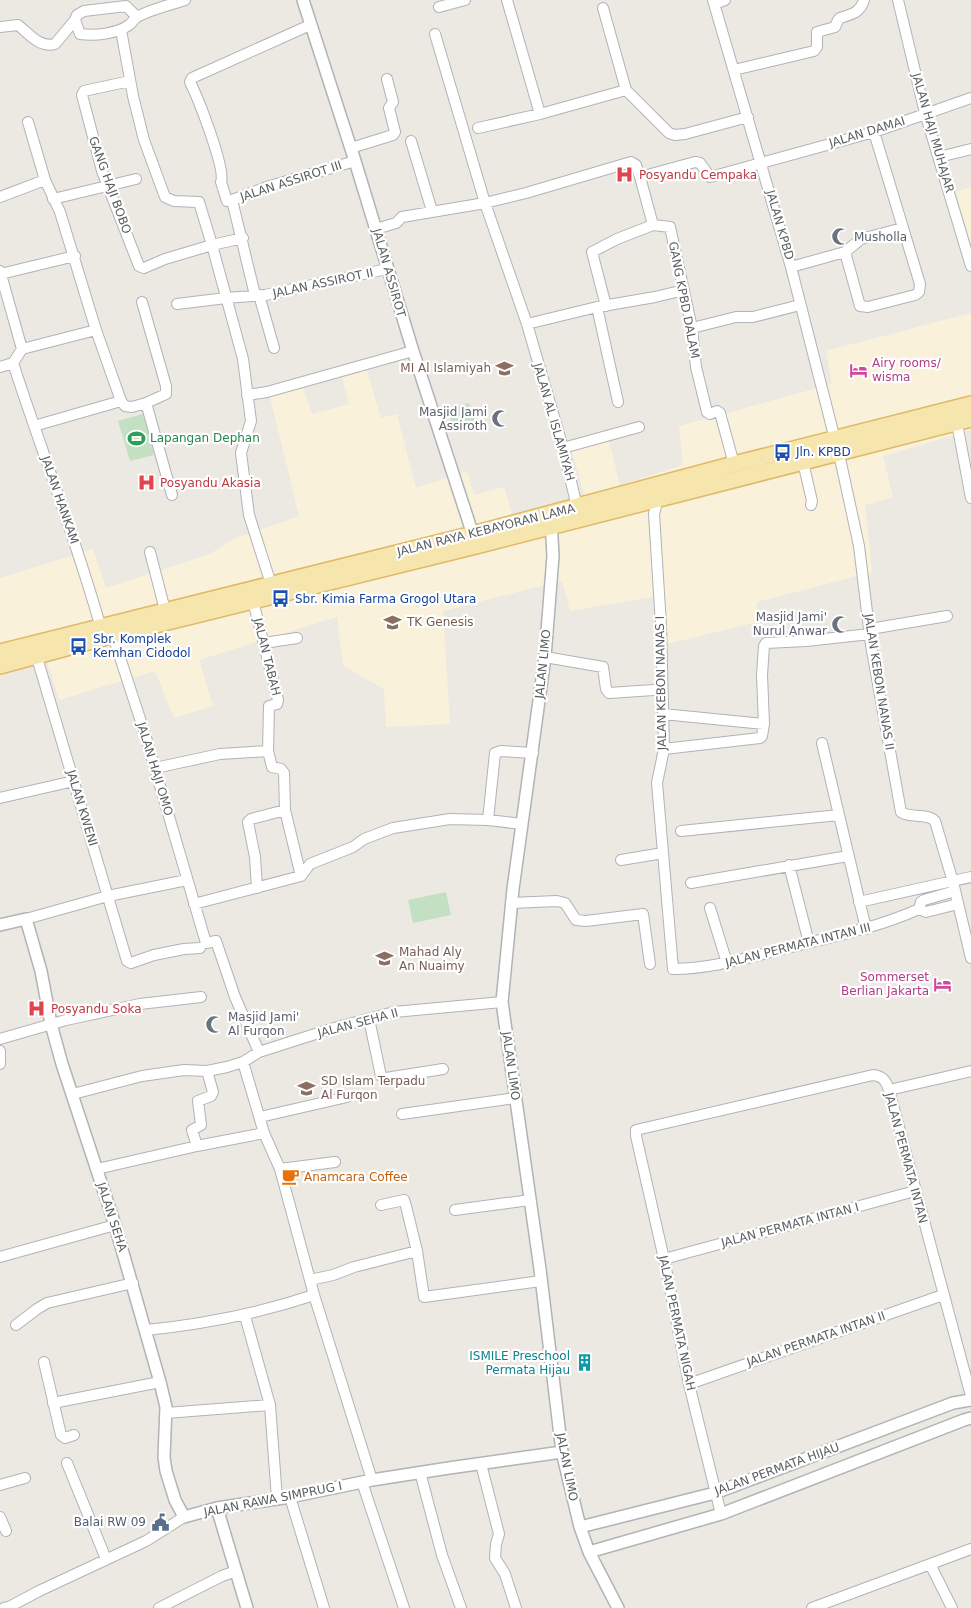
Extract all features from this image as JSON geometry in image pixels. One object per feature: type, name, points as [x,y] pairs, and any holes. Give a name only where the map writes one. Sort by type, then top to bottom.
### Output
[{"type":"main road","name":"JALAN RAYA KEBAYORAN LAMA","points":[[654,493],[734,464],[836,447],[961,417],[971,404]]},
{"type":"main road","name":"JALAN RAYA KEBAYORAN LAMA","points":[[0,652],[35,649],[253,602],[295,584],[654,493],[803,462],[836,447]]},
{"type":"main road","name":"JALAN RAYA KEBAYORAN LAMA","points":[[105,633],[165,610],[271,584],[295,584]]},
{"type":"main road","name":"JALAN RAYA KEBAYORAN LAMA","points":[[0,666],[35,649]]},
{"type":"street","points":[[75,20],[80,34],[100,34],[121,30],[137,17],[185,0]]},
{"type":"street","name":"JALAN ASSIROT","points":[[303,0],[351,148],[412,351],[474,540]]},
{"type":"street","points":[[439,7],[465,0]]},
{"type":"street","points":[[506,0],[540,114]]},
{"type":"street","points":[[713,2],[725,0]]},
{"type":"street","points":[[734,70],[814,51],[817,47],[817,32],[835,27],[840,18],[857,12],[864,0]]},
{"type":"street","name":"JALAN HAJI MUHAJAR","points":[[898,0],[925,113],[971,266]]},
{"type":"street","name":"JALAN KPBD","points":[[713,2],[792,267],[836,447]]},
{"type":"street","points":[[0,27],[18,25],[36,40],[52,45],[56,44],[77,15],[84,11],[126,6],[137,17]]},
{"type":"street","points":[[603,8],[626,90],[672,135],[685,134],[748,117]]},
{"type":"street","points":[[232,200],[227,201],[221,182],[223,179],[220,162],[190,82],[192,78],[310,25]]},
{"type":"street","points":[[121,30],[130,81],[144,140],[165,197],[174,201],[199,202],[243,359],[251,421],[241,453],[249,515],[271,584]]},
{"type":"street","name":"JALAN AL ISLAMIYAH","points":[[435,34],[485,202],[527,324],[563,448],[579,513]]},
{"type":"street","points":[[351,148],[393,135],[395,132],[389,108],[393,102],[387,79]]},
{"type":"street","name":"GANG HAJI BOBO","points":[[130,81],[90,89],[84,91],[82,95],[92,137],[139,266],[144,268],[165,259],[212,246]]},
{"type":"street","points":[[478,128],[540,114],[626,90]]},
{"type":"street","name":"JALAN DAMAI","points":[[762,162],[874,132],[971,98]]},
{"type":"street","points":[[28,122],[45,180],[60,212],[96,330],[121,401],[125,406],[132,407],[166,394],[166,386],[142,302]]},
{"type":"street","points":[[845,252],[860,306],[868,307],[915,295],[919,292],[920,284],[874,132]]},
{"type":"street","points":[[412,141],[432,211]]},
{"type":"street","points":[[939,157],[971,149]]},
{"type":"street","name":"JALAN ASSIROT III","points":[[274,348],[257,295],[232,200],[279,183],[355,161]]},
{"type":"street","points":[[376,229],[396,223],[400,218],[526,193],[631,162],[636,165],[653,225],[616,239],[592,252],[618,402]]},
{"type":"street","points":[[640,177],[695,162],[700,163],[710,177],[762,162]]},
{"type":"street","points":[[53,199],[136,179]]},
{"type":"street","points":[[0,197],[45,180]]},
{"type":"street","name":"GANG KPBD DALAM","points":[[653,225],[670,227],[692,328],[696,367],[707,412],[710,414],[719,411],[734,464]]},
{"type":"street","points":[[792,267],[845,252],[861,239],[903,228]]},
{"type":"street","points":[[212,246],[242,238]]},
{"type":"street","points":[[22,349],[4,305],[1,273],[74,256]]},
{"type":"street","name":"JALAN ASSIROT II","points":[[177,304],[265,295],[387,269]]},
{"type":"street","points":[[527,324],[602,306],[654,298],[684,290]]},
{"type":"street","points":[[692,328],[736,317],[753,317],[800,305]]},
{"type":"street","points":[[0,367],[13,363],[22,349],[96,330]]},
{"type":"street","points":[[247,395],[267,392],[412,351]]},
{"type":"street","name":"JALAN HANKAM","points":[[13,363],[105,633]]},
{"type":"street","points":[[34,426],[121,401]]},
{"type":"street","points":[[146,403],[172,495]]},
{"type":"street","points":[[961,417],[971,498]]},
{"type":"street","points":[[563,448],[639,427]]},
{"type":"street","name":"JALAN KEBON NANAS II","points":[[836,447],[859,546],[870,632],[901,812],[905,815],[933,818],[954,886]]},
{"type":"street","points":[[803,462],[812,501],[811,505]]},
{"type":"street","name":"JALAN KEBON NANAS I","points":[[654,493],[662,625],[664,749],[657,783],[674,969]]},
{"type":"street","name":"JALAN LIMO","points":[[551,520],[553,556],[545,657],[511,903],[502,1002],[542,1281],[562,1452],[580,1527],[589,1552],[618,1608]]},
{"type":"street","points":[[150,552],[165,610]]},
{"type":"street","name":"JALAN TABAH","points":[[253,602],[278,702],[269,706],[268,751]]},
{"type":"street","points":[[664,749],[760,738],[763,733],[764,724],[762,675],[765,644],[870,632],[947,616]]},
{"type":"street","name":"JALAN HAJI OMO","points":[[105,633],[155,768],[206,943],[216,941],[235,997],[259,1052]]},
{"type":"street","points":[[264,643],[297,638]]},
{"type":"street","name":"JALAN KWENI","points":[[35,649],[129,962],[184,949],[200,948]]},
{"type":"street","points":[[545,657],[603,667],[608,693],[654,690]]},
{"type":"street","points":[[663,714],[764,724]]},
{"type":"street","points":[[822,743],[866,929]]},
{"type":"street","points":[[155,768],[220,754],[268,751],[272,768],[283,771],[285,810],[302,876]]},
{"type":"street","points":[[488,820],[495,753],[501,751],[533,753]]},
{"type":"street","points":[[0,798],[74,781]]},
{"type":"street","points":[[257,888],[255,857],[248,822],[285,810]]},
{"type":"street","points":[[681,831],[839,815]]},
{"type":"street","points":[[194,904],[302,876],[310,864],[353,847],[364,839],[393,828],[450,819],[488,820],[522,824]]},
{"type":"street","points":[[621,860],[663,854]]},
{"type":"street","points":[[691,883],[848,856]]},
{"type":"street","points":[[789,865],[809,943]]},
{"type":"street","points":[[859,902],[954,886],[971,877]]},
{"type":"street","points":[[0,925],[108,896],[187,880]]},
{"type":"street","points":[[954,886],[971,958]]},
{"type":"street","name":"JALAN PERMATA INTAN III","points":[[674,969],[693,969],[727,963],[866,929],[908,915],[919,909],[924,900],[954,886]]},
{"type":"street","points":[[511,903],[557,900],[565,903],[576,920],[643,914],[650,964]]},
{"type":"street","name":"JALAN PERMATA INTAN III","points":[[919,909],[926,912],[958,904]]},
{"type":"street","points":[[710,908],[727,963]]},
{"type":"street","name":"JALAN SEHA","points":[[26,919],[41,971],[51,1024],[62,1064],[133,1283],[160,1382],[166,1413],[164,1458],[166,1471],[175,1500],[184,1516]]},
{"type":"street","points":[[0,1039],[51,1024],[140,1004],[201,997]]},
{"type":"street","name":"JALAN SEHA II","points":[[73,1094],[142,1076],[184,1070],[207,1071],[243,1062],[259,1052],[394,1012],[502,1002]]},
{"type":"street","points":[[368,1019],[381,1076],[386,1078],[442,1069]]},
{"type":"street","points":[[0,1051],[0,1064]]},
{"type":"street","points":[[243,1062],[264,1133],[280,1169],[314,1295],[404,1608]]},
{"type":"street","points":[[889,1090],[971,1070]]},
{"type":"street","points":[[197,1146],[192,1130],[201,1125],[198,1101],[211,1096],[213,1092],[207,1071]]},
{"type":"street","name":"JALAN PERMATA INTAN","points":[[636,1130],[873,1075],[884,1079],[889,1090],[971,1398]]},
{"type":"street","points":[[260,1117],[347,1097]]},
{"type":"street","points":[[402,1114],[515,1098]]},
{"type":"street","name":"JALAN PERMATA NIGAH","points":[[636,1130],[689,1384],[721,1514]]},
{"type":"street","points":[[97,1169],[264,1133]]},
{"type":"street","points":[[280,1169],[335,1162]]},
{"type":"street","name":"JALAN PERMATA INTAN I","points":[[664,1259],[915,1191]]},
{"type":"street","points":[[381,1204],[404,1200],[417,1251],[424,1297],[542,1281]]},
{"type":"street","points":[[454,1210],[530,1200]]},
{"type":"street","points":[[0,1257],[115,1225]]},
{"type":"street","points":[[310,1280],[334,1275],[363,1264],[417,1251]]},
{"type":"street","points":[[16,1325],[47,1304],[133,1283]]},
{"type":"street","points":[[146,1330],[205,1324],[245,1316],[314,1295]]},
{"type":"street","name":"JALAN PERMATA INTAN II","points":[[689,1384],[943,1295]]},
{"type":"street","points":[[245,1316],[270,1405],[277,1499]]},
{"type":"street","points":[[44,1362],[61,1435],[65,1438],[74,1435]]},
{"type":"street","points":[[53,1404],[160,1382]]},
{"type":"street","name":"JALAN PERMATA HIJAU","points":[[580,1527],[715,1493],[953,1403],[971,1398]]},
{"type":"street","points":[[166,1413],[270,1405]]},
{"type":"street","name":"JALAN PERMATA HIJAU","points":[[589,1552],[721,1514],[971,1418]]},
{"type":"street","name":"JALAN RAWA SIMPRUG I","points":[[4,1608],[146,1541],[184,1516],[216,1508],[290,1497],[420,1472],[562,1452]]},
{"type":"street","points":[[67,1463],[106,1559]]},
{"type":"street","points":[[482,1464],[499,1534],[495,1558],[505,1574],[516,1608]]},
{"type":"street","points":[[420,1472],[442,1555],[461,1608]]},
{"type":"street","points":[[0,1485],[24,1478]]},
{"type":"street","points":[[290,1497],[324,1608]]},
{"type":"street","points":[[216,1508],[247,1608]]},
{"type":"street","points":[[0,1517],[6,1531]]},
{"type":"street","points":[[812,1608],[971,1549]]},
{"type":"street","points":[[930,1564],[952,1608]]},
{"type":"street","points":[[159,1608],[222,1576],[236,1571]]},
{"type":"shaded area","points":[[971,187],[971,245],[956,192]]},
{"type":"shaded area","points":[[971,313],[971,430],[883,456],[893,497],[865,505],[872,572],[757,602],[757,622],[667,644],[653,597],[570,611],[562,581],[443,611],[450,724],[386,727],[384,689],[343,666],[337,617],[199,660],[213,706],[174,718],[155,671],[59,700],[47,661],[0,676],[0,578],[93,549],[106,588],[210,554],[231,540],[299,516],[270,397],[302,385],[312,414],[349,404],[342,377],[366,367],[381,418],[397,414],[416,488],[467,471],[474,495],[504,487],[514,520],[585,498],[571,447],[608,437],[620,485],[683,465],[679,426],[832,384],[826,351]]},
{"type":"green space","points":[[469,403],[476,425],[454,431],[448,409]]},
{"type":"green space","name":"Lapangan Dephan","points":[[143,414],[154,455],[130,461],[118,421]]},
{"type":"green space","points":[[446,892],[451,915],[413,923],[408,900]]},
{"type":"place","name":"Posyandu Cempaka","points":[[625,175]]},
{"type":"place","name":"Musholla","points":[[840,237]]},
{"type":"place","name":"MI Al Islamiyah","points":[[505,368]]},
{"type":"place","name":"Airy rooms/ wisma","points":[[858,370]]},
{"type":"place","name":"Masjid Jami Assiroth","points":[[501,419]]},
{"type":"place","name":"Lapangan Dephan","points":[[136,438]]},
{"type":"place","name":"Jln. KPBD","points":[[782,452]]},
{"type":"place","name":"Posyandu Akasia","points":[[146,483]]},
{"type":"place","name":"Sbr. Kimia Farma Grogol Utara","points":[[281,599]]},
{"type":"place","name":"TK Genesis","points":[[393,622]]},
{"type":"place","name":"Masjid Jami' Nurul Anwar","points":[[841,624]]},
{"type":"place","name":"Sbr. Komplek Kemhan Cidodol","points":[[79,646]]},
{"type":"place","name":"Mahad Aly An Nuaimy","points":[[385,959]]},
{"type":"place","name":"Sommerset Berlian Jakarta","points":[[943,984]]},
{"type":"place","name":"Posyandu Soka","points":[[37,1009]]},
{"type":"place","name":"Masjid Jami' Al Furqon","points":[[214,1024]]},
{"type":"place","name":"SD Islam Terpadu Al Furqon","points":[[307,1088]]},
{"type":"place","name":"Anamcara Coffee","points":[[290,1177]]},
{"type":"place","name":"ISMILE Preschool Permata Hijau","points":[[584,1363]]},
{"type":"place","name":"Balai RW 09","points":[[160,1522]]}]
